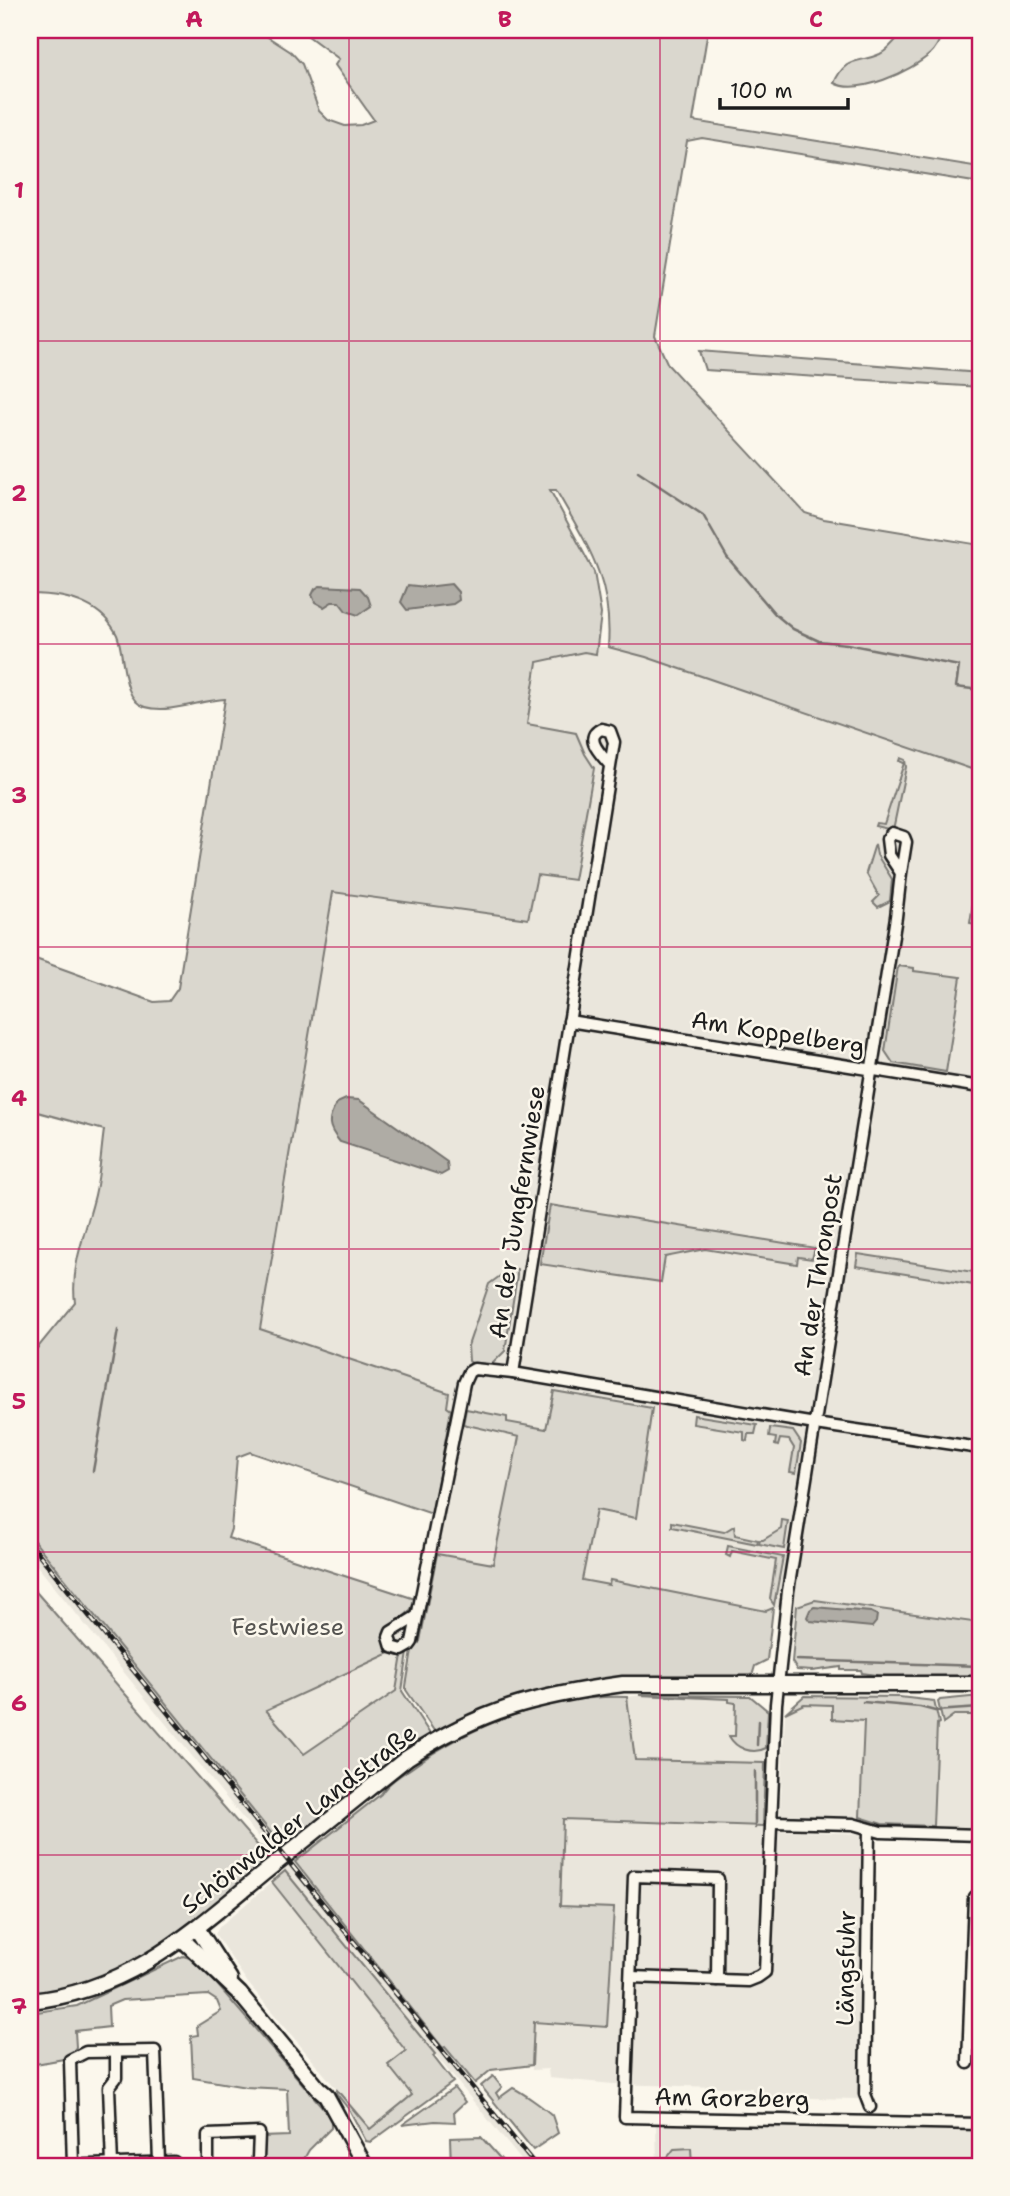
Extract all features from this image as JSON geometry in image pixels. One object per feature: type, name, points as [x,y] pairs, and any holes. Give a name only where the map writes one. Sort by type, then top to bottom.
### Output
[{"type":"main road","name":"Schönwalder Landstraße","points":[[30,2001],[77,1993],[116,1979],[147,1963],[183,1940],[407,1758],[436,1740],[487,1715],[536,1698],[623,1684],[980,1684]]},
{"type":"main road","points":[[197,1928],[240,1994],[326,2095],[365,2166]]},
{"type":"main road","points":[[183,1940],[240,1994]]},
{"type":"street","name":"An der Jungfernwiese","points":[[416,1616],[466,1377],[469,1372],[480,1369],[513,1373],[610,765]]},
{"type":"street","name":"An der Thronpost","points":[[777,1684],[788,1591],[901,873]]},
{"type":"street","name":"Am Koppelberg","points":[[569,1021],[980,1087]]},
{"type":"street","points":[[513,1373],[815,1424],[980,1448]]},
{"type":"street","points":[[631,1977],[748,1981],[765,1972],[777,1684]]},
{"type":"street","points":[[772,1822],[853,1824],[881,1832],[980,1835]]},
{"type":"street","name":"Längsfuhr","points":[[869,1829],[865,2094],[870,2107]]},
{"type":"street","name":"Am Gorzberg","points":[[717,1980],[718,1879],[634,1876],[625,2118],[980,2124]]},
{"type":"street","points":[[968,2063],[976,1979],[974,1897]]},
{"type":"street","points":[[73,2166],[70,2060],[86,2052],[155,2051],[159,2162]]},
{"type":"street","points":[[112,2165],[109,2087],[116,2078],[116,2052]]},
{"type":"street","points":[[208,2166],[208,2135],[259,2133],[258,2159]]},
{"type":"street","points":[[61,2166],[174,2162],[174,2166]]},
{"type":"shaded area","points":[[451,584],[458,592],[459,600],[453,604],[407,610],[401,602],[408,585],[426,587]]},
{"type":"shaded area","points":[[320,586],[360,588],[368,597],[371,606],[358,615],[346,611],[339,602],[332,602],[324,607],[315,602],[312,595]]},
{"type":"shaded area","points":[[598,647],[646,657],[980,772],[980,1623],[815,1600],[797,1606],[796,1611],[773,1608],[766,1611],[611,1580],[609,1585],[438,1554],[420,1641],[412,1651],[402,1655],[396,1691],[304,1754],[266,1710],[392,1652],[385,1633],[387,1628],[414,1605],[451,1411],[447,1407],[449,1393],[260,1330],[366,691]]},
{"type":"shaded area","points":[[346,1099],[359,1100],[447,1162],[448,1171],[441,1175],[340,1142],[331,1128],[330,1119],[337,1103]]},
{"type":"shaded area","points":[[30,1536],[539,2166],[526,2166],[30,1557]]},
{"type":"shaded area","points":[[814,1607],[871,1612],[877,1615],[876,1622],[872,1627],[810,1621],[807,1617]]},
{"type":"shaded area","points":[[750,1696],[768,1711],[765,1763],[635,1760],[627,1697]]},
{"type":"shaded area","points":[[804,1704],[833,1705],[864,1721],[860,1817],[780,1815],[785,1713]]},
{"type":"shaded area","points":[[959,1714],[980,1715],[980,1831],[933,1829],[937,1724],[945,1723]]},
{"type":"shaded area","points":[[563,1819],[763,1826],[778,1830],[864,1834],[860,2099],[752,2097],[752,2088],[613,2084],[549,2078],[548,2069],[532,2070],[534,2022],[606,2027],[614,1908],[560,1906]]},
{"type":"shaded area","points":[[272,1882],[406,2051],[412,2095],[370,2129],[248,1983],[215,1934],[220,1926]]},
{"type":"shaded area","points":[[656,2122],[980,2130],[980,2166],[657,2166]]},
{"type":"green space","name":"Festwiese","points":[[30,30],[257,30],[291,52],[302,64],[319,111],[328,120],[345,126],[361,125],[374,120],[335,65],[339,59],[300,30],[708,30],[693,121],[980,167],[980,183],[702,138],[687,141],[655,336],[668,365],[805,513],[824,519],[980,545],[980,772],[646,657],[608,647],[606,602],[596,564],[556,490],[550,490],[594,572],[601,614],[596,654],[584,652],[537,662],[527,724],[576,733],[594,768],[574,880],[537,875],[528,919],[333,892],[260,1329],[449,1393],[447,1407],[451,1410],[432,1514],[250,1452],[237,1457],[228,1538],[415,1599],[408,1613],[387,1628],[385,1638],[392,1652],[266,1710],[304,1754],[396,1691],[402,1655],[408,1653],[402,1691],[430,1734],[430,1738],[285,1850],[30,1536],[30,1357],[75,1302],[77,1261],[97,1187],[104,1130],[30,1110],[30,957],[154,1002],[169,1001],[178,988],[225,699],[165,709],[145,707],[137,703],[128,686],[120,643],[110,624],[80,602],[30,594]]},
{"type":"green space","points":[[904,30],[943,31],[930,54],[898,74],[856,86],[834,83],[843,68],[884,52]]},
{"type":"green space","points":[[699,351],[980,373],[980,387],[705,370]]},
{"type":"green space","points":[[900,758],[905,760],[906,767],[893,830],[875,826],[876,823],[884,824],[904,763],[899,761]]},
{"type":"green space","points":[[875,844],[877,855],[892,879],[890,901],[878,907],[873,902],[879,896],[866,873]]},
{"type":"green space","points":[[980,858],[980,925],[970,923]]},
{"type":"green space","points":[[898,966],[914,968],[914,971],[961,977],[946,1072],[893,1063],[885,1051]]},
{"type":"green space","points":[[550,1205],[815,1248],[812,1259],[798,1257],[797,1264],[705,1249],[665,1257],[661,1282],[540,1264]]},
{"type":"green space","points":[[858,1254],[980,1273],[980,1286],[856,1266]]},
{"type":"green space","points":[[511,1268],[517,1269],[517,1276],[505,1351],[490,1366],[473,1364],[469,1361],[468,1346],[489,1284]]},
{"type":"green space","points":[[554,1391],[652,1408],[636,1518],[596,1510],[582,1580],[609,1585],[610,1580],[766,1611],[773,1608],[767,1660],[755,1666],[752,1676],[627,1678],[437,1735],[406,1690],[406,1686],[412,1651],[420,1641],[437,1554],[493,1564],[519,1437],[463,1424],[466,1409],[507,1417],[507,1422],[546,1429]]},
{"type":"green space","points":[[694,1415],[757,1425],[755,1434],[748,1434],[747,1441],[744,1440],[744,1432],[693,1424]]},
{"type":"green space","points":[[770,1428],[793,1431],[801,1443],[796,1473],[790,1472],[794,1448],[789,1440],[780,1439],[778,1446],[775,1445],[776,1438],[769,1437]]},
{"type":"green space","points":[[782,1520],[788,1521],[784,1549],[759,1544],[760,1540],[781,1529]]},
{"type":"green space","points":[[672,1522],[724,1532],[734,1526],[735,1535],[758,1540],[757,1544],[672,1527]]},
{"type":"green space","points":[[728,1546],[783,1557],[774,1605],[770,1599],[776,1560],[732,1551],[730,1557],[726,1555]]},
{"type":"green space","points":[[30,1585],[258,1846],[267,1849],[275,1859],[173,1937],[167,1945],[90,1984],[30,1996]]},
{"type":"green space","points":[[815,1600],[980,1623],[980,1680],[890,1677],[862,1673],[861,1670],[841,1670],[841,1667],[797,1670],[792,1662],[797,1606]]},
{"type":"green space","points":[[639,1695],[750,1696],[768,1711],[766,1748],[750,1751],[732,1741],[729,1736],[735,1736],[736,1703],[729,1702],[729,1699]]},
{"type":"green space","points":[[804,1696],[899,1697],[934,1701],[939,1723],[933,1826],[882,1824],[860,1817],[864,1721],[832,1719],[832,1705],[804,1704],[785,1713]]},
{"type":"green space","points":[[980,1696],[980,1715],[954,1715],[943,1723],[938,1702],[940,1700]]},
{"type":"green space","points":[[627,1697],[635,1760],[765,1763],[763,1826],[563,1819],[560,1906],[614,1908],[607,2027],[534,2022],[532,2065],[491,2070],[475,2083],[445,2047],[443,2048],[295,1862],[381,1794],[398,1777],[433,1753],[485,1726],[513,1715],[570,1701]]},
{"type":"green space","points":[[285,1871],[435,2054],[433,2056],[453,2082],[371,2142],[366,2141],[350,2111],[336,2093],[337,2090],[370,2129],[412,2095],[388,2065],[406,2051],[272,1882]]},
{"type":"green space","points":[[183,1956],[193,1959],[209,1975],[331,2117],[331,2128],[309,2150],[300,2166],[262,2166],[261,2137],[289,2136],[287,2089],[246,2087],[193,2078],[191,2036],[198,2035],[197,2026],[221,2011],[217,2001],[208,1995],[122,2000],[108,2006],[109,2027],[75,2031],[76,2047],[69,2058],[30,2065],[30,2013],[77,2006]]},
{"type":"green space","points":[[493,2076],[502,2087],[496,2093],[499,2098],[513,2088],[522,2093],[552,2115],[558,2133],[533,2150],[481,2086]]},
{"type":"green space","points":[[454,2088],[465,2102],[454,2112],[455,2122],[435,2121],[402,2125]]},
{"type":"green space","points":[[481,2137],[507,2166],[451,2166],[450,2138]]},
{"type":"green space","points":[[691,2148],[692,2166],[667,2166],[667,2158],[674,2149]]},
{"type":"waterway","points":[[638,472],[703,515],[727,557],[775,614],[793,629],[819,641],[959,666],[956,687],[980,690]]},
{"type":"waterway","points":[[93,1471],[118,1330]]},
{"type":"waterway","points":[[796,1660],[980,1666]]},
{"type":"waterway","points":[[863,1702],[920,1707],[935,1711],[980,1708]]},
{"type":"waterway","points":[[757,1745],[758,1721]]},
{"type":"waterway","points":[[755,1771],[755,1828]]},
{"type":"railway","points":[[30,1543],[536,2166]]}]
